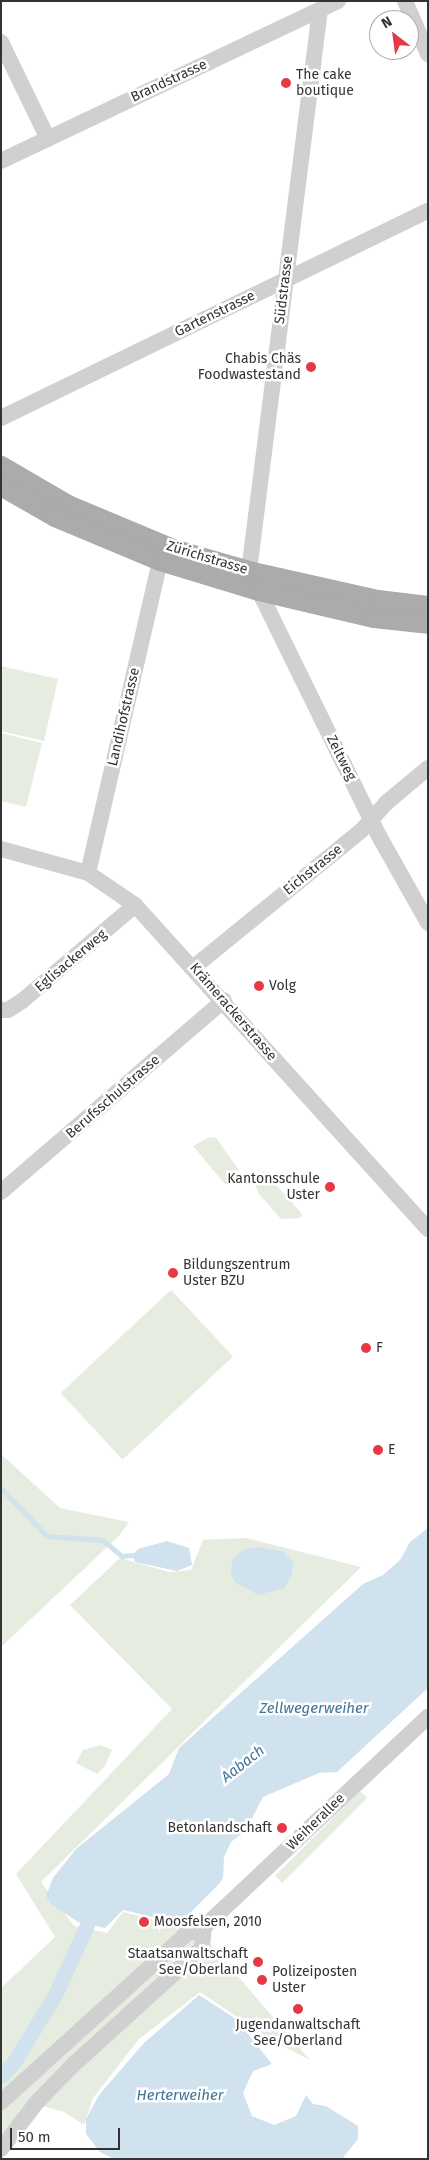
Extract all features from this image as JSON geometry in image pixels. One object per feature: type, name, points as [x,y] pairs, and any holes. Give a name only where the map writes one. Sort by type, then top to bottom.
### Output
[{"type":"main road","name":"Zürichstrasse","points":[[1,466],[68,505],[112,526],[173,549],[248,570],[378,600],[428,606]]},
{"type":"main road","name":"Zürichstrasse","points":[[1,486],[63,521],[160,562],[259,591],[374,618],[428,624]]},
{"type":"street","name":"Brandstrasse","points":[[1,161],[338,1]]},
{"type":"street","points":[[404,1],[428,54]]},
{"type":"street","name":"Südstrasse","points":[[248,570],[320,10]]},
{"type":"street","points":[[1,42],[48,139]]},
{"type":"street","name":"Gartenstrasse","points":[[1,418],[428,211]]},
{"type":"street","name":"Landihofstrasse","points":[[88,873],[160,562]]},
{"type":"street","name":"Zeltweg","points":[[259,591],[372,819],[427,919]]},
{"type":"street","name":"Eichstrasse","points":[[194,966],[372,819],[428,768]]},
{"type":"street","name":"Krämerackerstrasse","points":[[1,849],[88,873],[135,905],[194,966],[364,1162],[428,1229]]},
{"type":"street","name":"Eglisackerweg","points":[[1,1010],[8,1010],[22,1001],[135,905]]},
{"type":"street","name":"Berufsschulstrasse","points":[[1,1192],[224,1000]]},
{"type":"street","name":"Weiherallee","points":[[1,2102],[186,1934],[204,1927],[428,1717]]},
{"type":"street","points":[[1,2149],[37,2102],[73,2065],[202,1948],[204,1927]]},
{"type":"shaded area","points":[[1,666],[58,679],[44,741],[1,731]]},
{"type":"shaded area","points":[[1,733],[42,743],[26,807],[1,801]]},
{"type":"shaded area","points":[[210,1137],[216,1138],[238,1169],[238,1174],[230,1184],[225,1184],[193,1146]]},
{"type":"shaded area","points":[[264,1171],[302,1214],[300,1218],[281,1219],[259,1194],[253,1180]]},
{"type":"shaded area","points":[[171,1290],[233,1357],[123,1460],[61,1393]]},
{"type":"shaded area","points":[[1,1454],[60,1508],[129,1522],[118,1537],[1,1647]]},
{"type":"shaded area","points":[[246,1538],[361,1567],[41,1882],[74,1926],[107,1933],[123,1912],[199,1931],[310,2060],[273,2041],[200,1992],[139,2039],[93,2098],[84,2125],[64,2112],[39,2105],[1,2140],[1,1988],[55,1937],[16,1874],[172,1709],[70,1605],[120,1558],[169,1572],[191,1570],[203,1540]]},
{"type":"shaded area","points":[[101,1745],[112,1750],[105,1766],[97,1774],[76,1763],[83,1750]]},
{"type":"shaded area","points":[[360,1791],[367,1798],[282,1883],[275,1876]]},
{"type":"water","name":"Zellwegerweiher","points":[[428,1528],[428,1688],[337,1772],[319,1773],[263,1797],[246,1830],[231,1842],[224,1857],[223,1877],[220,1883],[184,1919],[170,1921],[123,1910],[105,1928],[78,1922],[51,1904],[46,1896],[53,1878],[76,1849],[169,1774],[179,1748],[363,1584],[383,1575],[400,1560],[410,1542]]},
{"type":"water","points":[[167,1541],[189,1548],[192,1565],[177,1571],[135,1562],[132,1555],[138,1549]]},
{"type":"water","points":[[258,1547],[282,1551],[293,1562],[292,1575],[284,1588],[258,1595],[235,1582],[231,1574],[233,1558],[246,1549]]},
{"type":"water","name":"Herterweiher","points":[[199,1995],[236,2019],[272,2064],[253,2071],[243,2093],[252,2116],[274,2125],[296,2116],[306,2095],[313,2104],[326,2106],[358,2126],[358,2139],[342,2159],[114,2159],[100,2152],[86,2134],[86,2119],[99,2095],[144,2043]]},
{"type":"waterway","points":[[1,1488],[47,1536],[103,1540],[122,1556],[132,1555]]},
{"type":"waterway","points":[[1,2076],[14,2062],[56,1993],[87,1925]]},
{"type":"place","name":"The cake boutique","points":[[286,83]]},
{"type":"place","name":"Chabis Chäs Foodwastestand","points":[[311,367]]},
{"type":"place","name":"Volg","points":[[259,986]]},
{"type":"place","name":"Kantonsschule Uster","points":[[330,1187]]},
{"type":"place","name":"Bildungszentrum Uster BZU","points":[[173,1273]]},
{"type":"place","name":"F","points":[[366,1348]]},
{"type":"place","name":"E","points":[[378,1450]]},
{"type":"place","name":"Betonlandschaft","points":[[282,1828]]},
{"type":"place","name":"Moosfelsen, 2010","points":[[144,1922]]},
{"type":"place","name":"Staatsanwaltschaft See/Oberland","points":[[258,1962]]},
{"type":"place","name":"Polizeiposten Uster","points":[[262,1980]]},
{"type":"place","name":"Jugendanwaltschaft See/Oberland","points":[[298,2009]]},
{"type":"water label","name":"Aabach","points":[[243,1764]]}]
